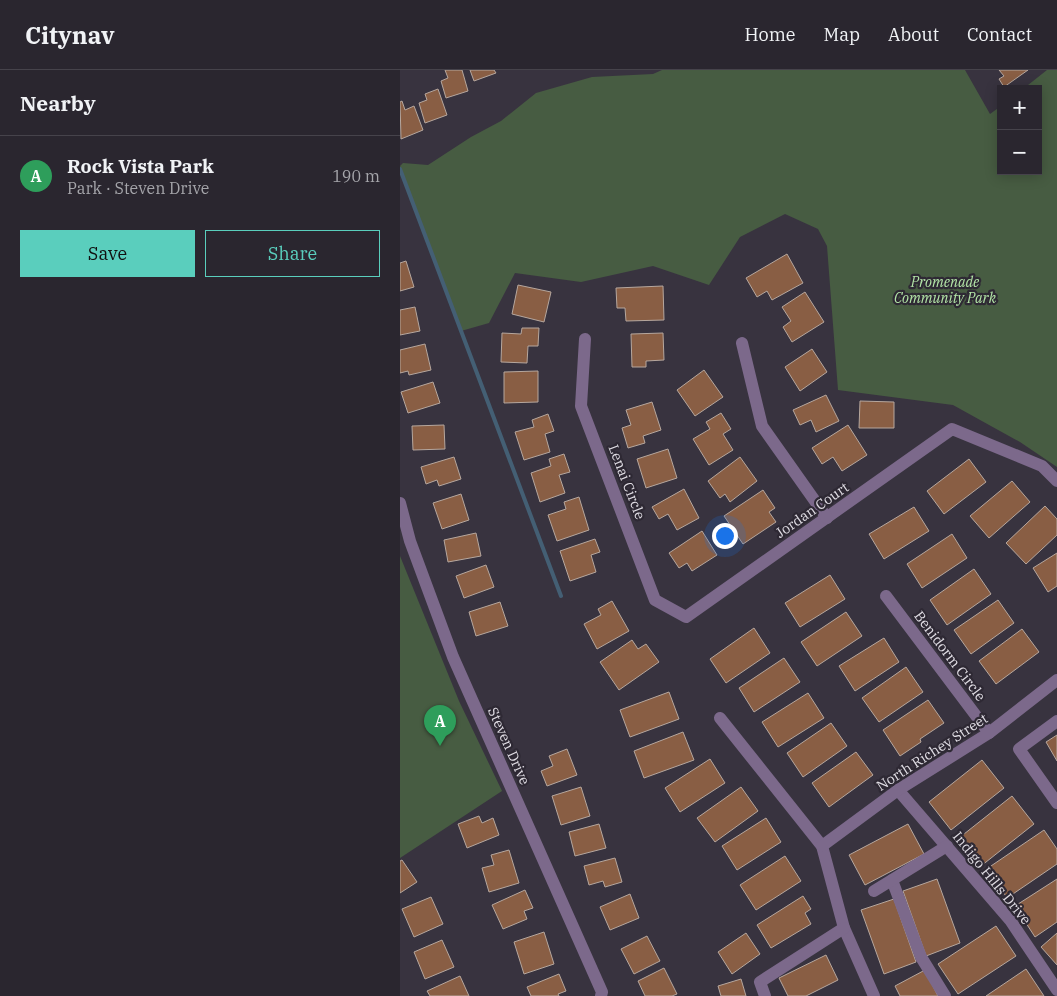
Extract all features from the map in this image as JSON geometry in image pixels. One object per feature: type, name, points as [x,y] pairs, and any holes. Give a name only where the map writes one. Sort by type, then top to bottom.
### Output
[{"type":"street","name":"Lenai Circle","points":[[585,339],[581,406],[655,600],[685,616]]},
{"type":"street","points":[[742,343],[762,426],[826,518]]},
{"type":"street","name":"Jordan Court","points":[[685,616],[952,429],[1042,466],[1057,481]]},
{"type":"street","name":"Steven Drive","points":[[400,503],[410,541],[453,657],[602,992],[601,996]]},
{"type":"street","name":"Benidorm Circle","points":[[886,596],[989,733]]},
{"type":"street","name":"North Richey Street","points":[[822,846],[898,790],[989,733],[1057,680]]},
{"type":"street","points":[[720,718],[822,846],[844,928],[874,996]]},
{"type":"street","points":[[1057,721],[1019,749],[1057,803]]},
{"type":"street","name":"Indigo Hills Drive","points":[[898,790],[1010,920],[1056,988]]},
{"type":"street","points":[[874,891],[946,846]]},
{"type":"street","points":[[892,880],[921,958],[945,996]]},
{"type":"street","points":[[765,996],[760,982],[844,928]]},
{"type":"green space","name":"Promenade Community Park","points":[[662,70],[965,70],[990,114],[997,109],[997,175],[1042,175],[1042,85],[1028,85],[1047,70],[1057,70],[1057,467],[1020,442],[953,405],[838,390],[827,246],[818,229],[785,214],[740,237],[709,285],[653,266],[581,282],[515,273],[489,323],[461,331],[400,166],[403,163],[428,165],[471,137],[501,121],[536,93],[592,77],[653,74]]},
{"type":"green space","points":[[400,556],[459,701],[502,791],[400,858]]},
{"type":"building","points":[[445,70],[462,70],[468,91],[446,98],[441,81],[448,78]]},
{"type":"building","points":[[470,70],[494,70],[496,73],[474,81]]},
{"type":"building","points":[[999,70],[1028,70],[1007,85],[1003,85],[999,79],[1004,76]]},
{"type":"building","points":[[438,89],[447,115],[425,123],[419,103],[427,100],[425,94]]},
{"type":"building","points":[[402,101],[405,110],[414,106],[423,130],[401,139],[400,102]]},
{"type":"building","points":[[787,254],[803,283],[772,300],[767,291],[757,297],[746,278]]},
{"type":"building","points":[[406,261],[414,287],[400,291],[400,263]]},
{"type":"building","points":[[518,285],[551,292],[544,322],[512,314]]},
{"type":"building","points":[[663,286],[664,320],[626,321],[625,308],[617,308],[616,288]]},
{"type":"building","points":[[805,292],[824,322],[792,342],[783,327],[791,321],[782,307]]},
{"type":"building","points":[[415,307],[420,331],[400,335],[400,310]]},
{"type":"building","points":[[522,328],[539,328],[538,346],[528,346],[527,363],[501,362],[502,333],[521,334]]},
{"type":"building","points":[[663,333],[664,360],[646,361],[646,367],[632,367],[631,334]]},
{"type":"building","points":[[425,344],[431,370],[409,375],[408,371],[400,373],[400,350]]},
{"type":"building","points":[[812,349],[827,372],[800,391],[785,367]]},
{"type":"building","points":[[704,370],[723,397],[695,416],[677,390]]},
{"type":"building","points":[[538,371],[538,402],[504,403],[504,372]]},
{"type":"building","points":[[433,382],[440,403],[408,413],[401,392]]},
{"type":"building","points":[[826,395],[839,421],[816,432],[811,420],[800,425],[793,410]]},
{"type":"building","points":[[860,401],[894,402],[894,428],[859,428]]},
{"type":"building","points":[[652,402],[661,430],[643,436],[645,443],[628,448],[622,428],[631,425],[626,410]]},
{"type":"building","points":[[721,413],[731,429],[723,434],[733,450],[709,465],[693,439],[710,429],[706,422]]},
{"type":"building","points":[[548,414],[554,431],[545,434],[550,452],[524,460],[515,432],[534,427],[532,420]]},
{"type":"building","points":[[444,425],[445,449],[413,450],[412,426]]},
{"type":"building","points":[[848,425],[867,455],[842,471],[833,457],[822,464],[812,448]]},
{"type":"building","points":[[668,449],[677,478],[646,488],[637,459]]},
{"type":"building","points":[[564,454],[570,472],[559,475],[565,493],[540,502],[531,473],[551,466],[549,459]]},
{"type":"building","points":[[454,457],[461,479],[439,486],[437,480],[426,484],[421,467]]},
{"type":"building","points":[[740,457],[757,481],[730,502],[725,494],[720,498],[708,481]]},
{"type":"building","points":[[969,459],[986,482],[944,514],[927,491]]},
{"type":"building","points":[[1012,481],[1030,502],[989,538],[970,516]]},
{"type":"building","points":[[684,489],[699,518],[677,530],[668,514],[659,519],[652,507]]},
{"type":"building","points":[[763,490],[775,508],[769,512],[776,522],[743,544],[724,516]]},
{"type":"building","points":[[461,494],[469,520],[442,529],[433,503]]},
{"type":"building","points":[[579,497],[589,530],[557,541],[548,515],[566,509],[564,502]]},
{"type":"building","points":[[1045,506],[1057,519],[1057,535],[1026,564],[1006,543]]},
{"type":"building","points":[[914,507],[929,531],[884,559],[869,534]]},
{"type":"building","points":[[702,531],[717,555],[692,571],[687,563],[679,568],[669,553]]},
{"type":"building","points":[[476,533],[481,556],[448,562],[444,540]]},
{"type":"building","points":[[952,534],[967,558],[922,588],[907,564]]},
{"type":"building","points":[[595,539],[600,552],[591,555],[596,572],[570,581],[560,551]]},
{"type":"building","points":[[1057,553],[1057,586],[1048,592],[1033,568]]},
{"type":"building","points":[[486,565],[494,587],[464,598],[456,576]]},
{"type":"building","points":[[974,569],[991,594],[947,625],[930,600]]},
{"type":"building","points":[[830,575],[845,599],[800,627],[785,603]]},
{"type":"building","points":[[998,600],[1014,623],[971,654],[954,630]]},
{"type":"building","points":[[612,601],[629,631],[597,649],[584,624],[601,615],[598,609]]},
{"type":"building","points":[[500,602],[508,626],[476,636],[469,612]]},
{"type":"building","points":[[846,612],[862,636],[817,666],[801,642]]},
{"type":"building","points":[[754,628],[770,653],[726,683],[710,659]]},
{"type":"building","points":[[1022,629],[1039,652],[996,684],[979,661]]},
{"type":"building","points":[[884,638],[899,662],[855,691],[839,666]]},
{"type":"building","points":[[632,640],[638,649],[646,644],[659,662],[619,690],[600,662]]},
{"type":"building","points":[[784,658],[800,682],[754,712],[739,688]]},
{"type":"building","points":[[906,667],[923,692],[879,722],[862,698]]},
{"type":"building","points":[[669,692],[679,719],[630,737],[620,710]]},
{"type":"building","points":[[808,693],[824,718],[778,747],[762,722]]},
{"type":"building","points":[[928,700],[944,723],[920,739],[921,742],[900,756],[883,730]]},
{"type":"building","points":[[831,723],[847,746],[803,777],[787,753]]},
{"type":"building","points":[[683,732],[694,760],[644,778],[634,751]]},
{"type":"building","points":[[1057,735],[1057,761],[1046,742]]},
{"type":"building","points":[[567,749],[577,775],[547,786],[541,771],[553,766],[549,756]]},
{"type":"building","points":[[856,752],[873,775],[829,807],[812,783]]},
{"type":"building","points":[[710,759],[725,783],[680,812],[665,788]]},
{"type":"building","points":[[982,760],[1004,788],[951,830],[929,802]]},
{"type":"building","points":[[581,787],[590,816],[561,825],[552,796]]},
{"type":"building","points":[[741,787],[758,811],[715,842],[697,818]]},
{"type":"building","points":[[1012,796],[1034,824],[981,866],[959,838]]},
{"type":"building","points":[[479,816],[482,823],[493,818],[499,835],[467,848],[458,824]]},
{"type":"building","points":[[766,818],[781,842],[737,870],[722,846]]},
{"type":"building","points":[[599,824],[606,848],[575,856],[569,832]]},
{"type":"building","points":[[908,824],[924,854],[865,885],[849,855]]},
{"type":"building","points":[[1044,830],[1057,849],[1057,864],[1007,898],[988,868]]},
{"type":"building","points":[[509,850],[519,883],[489,892],[482,868],[494,865],[491,855]]},
{"type":"building","points":[[785,856],[801,881],[756,910],[740,885]]},
{"type":"building","points":[[615,858],[622,882],[605,887],[603,881],[589,885],[584,866]]},
{"type":"building","points":[[402,860],[417,882],[400,893],[400,861]]},
{"type":"building","points":[[937,879],[960,943],[926,956],[903,891]]},
{"type":"building","points":[[1057,879],[1057,922],[1035,937],[1015,906]]},
{"type":"building","points":[[525,890],[533,908],[524,911],[527,919],[503,929],[492,905]]},
{"type":"building","points":[[630,894],[639,918],[610,930],[600,907]]},
{"type":"building","points":[[803,896],[811,909],[805,913],[811,924],[771,948],[757,925]]},
{"type":"building","points":[[431,897],[443,924],[414,937],[402,909]]},
{"type":"building","points":[[894,899],[916,962],[884,974],[861,910]]},
{"type":"building","points":[[996,926],[1016,956],[958,994],[938,964]]},
{"type":"building","points":[[544,932],[554,964],[524,974],[514,942]]},
{"type":"building","points":[[746,933],[760,954],[732,974],[718,952]]},
{"type":"building","points":[[1057,933],[1057,965],[1041,947]]},
{"type":"building","points":[[647,936],[660,961],[634,974],[621,949]]},
{"type":"building","points":[[442,940],[454,967],[425,979],[414,952]]},
{"type":"building","points":[[826,955],[838,980],[806,996],[788,996],[779,978]]},
{"type":"building","points":[[664,968],[677,994],[672,996],[645,996],[638,981]]},
{"type":"building","points":[[1026,969],[1044,996],[986,996]]},
{"type":"building","points":[[925,970],[938,996],[900,996],[895,986]]},
{"type":"building","points":[[559,974],[566,991],[558,994],[559,996],[531,996],[527,987]]},
{"type":"building","points":[[460,976],[469,996],[430,996],[427,991]]},
{"type":"building","points":[[741,979],[746,996],[721,996],[718,986]]},
{"type":"waterway","points":[[400,169],[561,596]]},
{"type":"place","name":"Rock Vista Park","points":[[440,746]]}]
